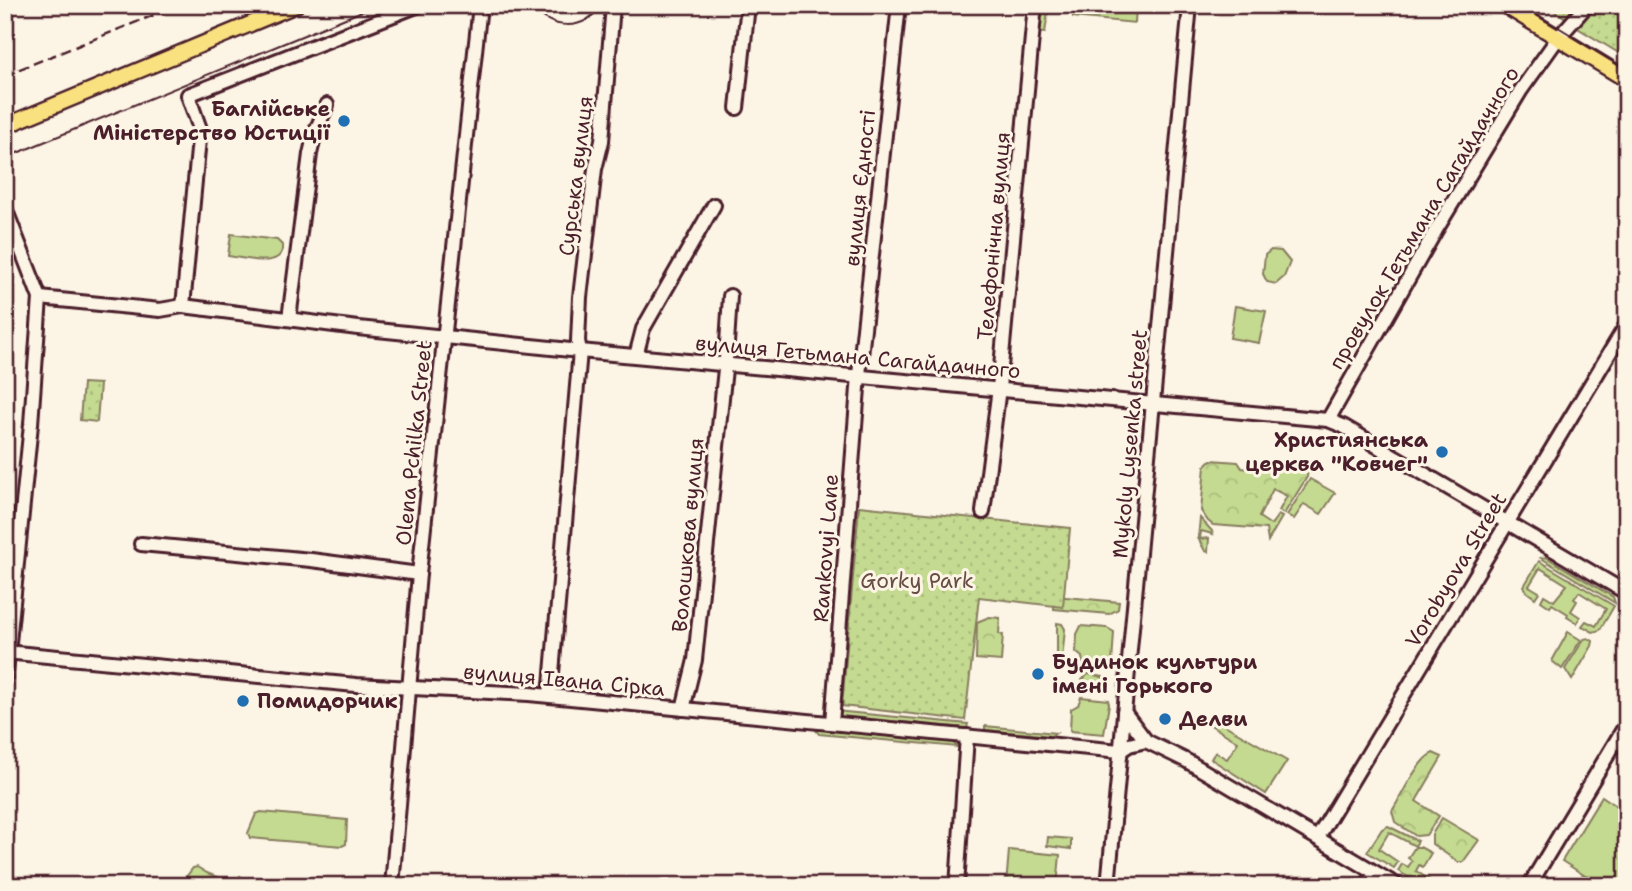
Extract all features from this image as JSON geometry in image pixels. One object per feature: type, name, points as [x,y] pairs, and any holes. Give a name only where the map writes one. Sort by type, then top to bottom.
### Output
[{"type":"main road","points":[[5,125],[296,5]]},
{"type":"main road","points":[[1504,5],[1627,80]]},
{"type":"street","points":[[183,306],[200,129],[188,95],[419,5]]},
{"type":"street","name":"Olena Pchilka Street","points":[[393,886],[419,574],[480,5]]},
{"type":"street","name":"Сурська вулиця","points":[[550,696],[580,351],[580,297],[595,169],[602,141],[612,5]]},
{"type":"street","points":[[737,108],[748,5]]},
{"type":"street","name":"вулиця Єдності","points":[[859,375],[899,5]]},
{"type":"street","name":"Телефонічна вулиця","points":[[983,512],[999,388],[1035,5]]},
{"type":"street","name":"Mykoly Lysenka street","points":[[1108,886],[1190,5]]},
{"type":"street","name":"провулок Гетьмана Сагайдачного","points":[[1328,419],[1436,230],[1521,90],[1558,38],[1587,5]]},
{"type":"street","points":[[289,319],[310,154],[327,104]]},
{"type":"street","points":[[636,356],[643,329],[714,205]]},
{"type":"street","points":[[5,208],[40,298],[31,424],[5,682]]},
{"type":"street","name":"Волошкова вулиця","points":[[683,709],[695,660],[730,296]]},
{"type":"street","name":"вулиця Гетьмана Сагайдачного","points":[[40,298],[160,310],[183,306],[580,351],[1328,419],[1627,593]]},
{"type":"street","name":"Vorobyova Street","points":[[1318,836],[1627,324]]},
{"type":"street","name":"Rankovyi Lane","points":[[832,723],[859,375]]},
{"type":"street","points":[[141,544],[311,560],[419,574]]},
{"type":"street","name":"вулиця Івана Сірка","points":[[7,652],[409,688],[550,696],[1120,751]]},
{"type":"street","points":[[1124,712],[1146,741],[1184,759],[1394,883]]},
{"type":"street","points":[[1529,886],[1627,723]]},
{"type":"street","points":[[957,886],[967,736]]},
{"type":"street","points":[[1120,751],[1146,741]]},
{"type":"street","points":[[1359,862],[1363,886]]},
{"type":"street","points":[[1363,886],[1375,879],[1394,883]]},
{"type":"green space","points":[[1039,5],[1049,5],[1045,33],[1036,32]]},
{"type":"green space","points":[[1074,5],[1136,5],[1135,23],[1073,17]]},
{"type":"green space","points":[[1544,5],[1578,5],[1566,18]]},
{"type":"green space","points":[[1596,5],[1627,5],[1627,58],[1576,27]]},
{"type":"green space","points":[[231,234],[277,240],[282,245],[281,253],[277,258],[262,261],[228,256]]},
{"type":"green space","points":[[1271,250],[1281,251],[1290,262],[1284,277],[1276,284],[1267,282],[1263,274],[1265,255]]},
{"type":"green space","points":[[1235,306],[1266,311],[1259,343],[1230,338]]},
{"type":"green space","points":[[83,383],[100,384],[97,422],[80,420]]},
{"type":"green space","points":[[1211,460],[1238,462],[1242,468],[1259,470],[1263,464],[1308,469],[1307,477],[1284,514],[1279,511],[1287,496],[1273,489],[1259,517],[1271,525],[1278,515],[1282,517],[1268,541],[1266,529],[1213,525],[1208,521],[1201,511],[1205,466]]},
{"type":"green space","points":[[1310,479],[1335,493],[1321,514],[1304,504],[1294,519],[1287,515]]},
{"type":"green space","name":"Gorky Park","points":[[859,506],[1070,528],[1063,607],[979,597],[965,720],[842,706]]},
{"type":"green space","points":[[1200,518],[1213,534],[1201,531],[1200,539],[1209,538],[1208,552],[1198,538]]},
{"type":"green space","points":[[1546,557],[1613,597],[1615,603],[1541,558]]},
{"type":"green space","points":[[1539,561],[1614,606],[1600,630],[1593,632],[1582,626],[1586,621],[1596,626],[1606,609],[1579,592],[1571,611],[1580,617],[1577,623],[1552,604],[1550,607],[1541,601],[1544,595],[1554,601],[1567,585],[1540,568],[1529,586],[1539,592],[1535,598],[1527,592],[1524,586]]},
{"type":"green space","points":[[1055,596],[1119,602],[1118,609],[1109,614],[1054,609]]},
{"type":"green space","points":[[989,617],[1000,618],[999,634],[1003,635],[1001,661],[976,659],[977,622]]},
{"type":"green space","points":[[1057,623],[1062,624],[1065,629],[1062,660],[1057,659]]},
{"type":"green space","points":[[1081,626],[1107,628],[1114,632],[1112,664],[1108,668],[1083,665],[1082,657],[1076,652],[1077,634]]},
{"type":"green space","points":[[1568,632],[1581,640],[1562,669],[1552,661]]},
{"type":"green space","points":[[1584,639],[1593,641],[1592,646],[1572,680],[1565,669]]},
{"type":"green space","points":[[1088,674],[1103,677],[1106,682],[1104,687],[1100,690],[1084,688],[1082,680]]},
{"type":"green space","points":[[1081,697],[1108,700],[1104,734],[1070,731],[1071,709],[1078,705]]},
{"type":"green space","points":[[835,711],[968,724],[967,728],[835,716]]},
{"type":"green space","points":[[1216,720],[1287,761],[1266,794],[1211,759],[1215,752],[1227,759],[1238,742],[1212,726]]},
{"type":"green space","points":[[985,726],[1056,733],[1051,736],[985,730]]},
{"type":"green space","points":[[815,729],[952,742],[958,747],[819,734]]},
{"type":"green space","points":[[1433,753],[1442,757],[1416,801],[1439,816],[1426,835],[1416,836],[1395,822],[1392,811],[1416,770]]},
{"type":"green space","points":[[1602,796],[1627,813],[1627,886],[1601,886],[1562,861]]},
{"type":"green space","points":[[261,812],[347,820],[346,844],[342,846],[250,838],[248,833],[256,814]]},
{"type":"green space","points":[[1442,818],[1479,840],[1463,862],[1458,862],[1432,844],[1432,834]]},
{"type":"green space","points":[[1388,826],[1418,841],[1415,846],[1389,832],[1379,849],[1398,862],[1394,868],[1367,852],[1382,829]]},
{"type":"green space","points":[[1048,837],[1071,839],[1071,849],[1047,846]]},
{"type":"green space","points":[[1415,847],[1431,853],[1423,867],[1419,865],[1416,871],[1439,886],[1423,886],[1398,871],[1402,864],[1408,867],[1412,861],[1408,858]]},
{"type":"green space","points":[[1009,850],[1060,855],[1057,886],[1006,886]]},
{"type":"green space","points":[[197,867],[237,885],[240,876],[248,881],[287,886],[179,886],[193,868]]},
{"type":"tram line","points":[[5,158],[377,5]]},
{"type":"tram line","points":[[534,5],[548,20],[567,25],[586,20],[600,5]]},
{"type":"tram line","points":[[1522,5],[1627,69]]},
{"type":"railway","points":[[5,75],[179,5]]},
{"type":"place","name":"Баглійське Міністерство Юстиції","points":[[344,121]]},
{"type":"place","name":"Християнська церква \"Ковчег\"","points":[[1442,452]]},
{"type":"place","name":"Будинок культури імені Горького","points":[[1038,674]]},
{"type":"place","name":"Помидорчик","points":[[243,701]]},
{"type":"place","name":"Делви","points":[[1165,719]]}]
